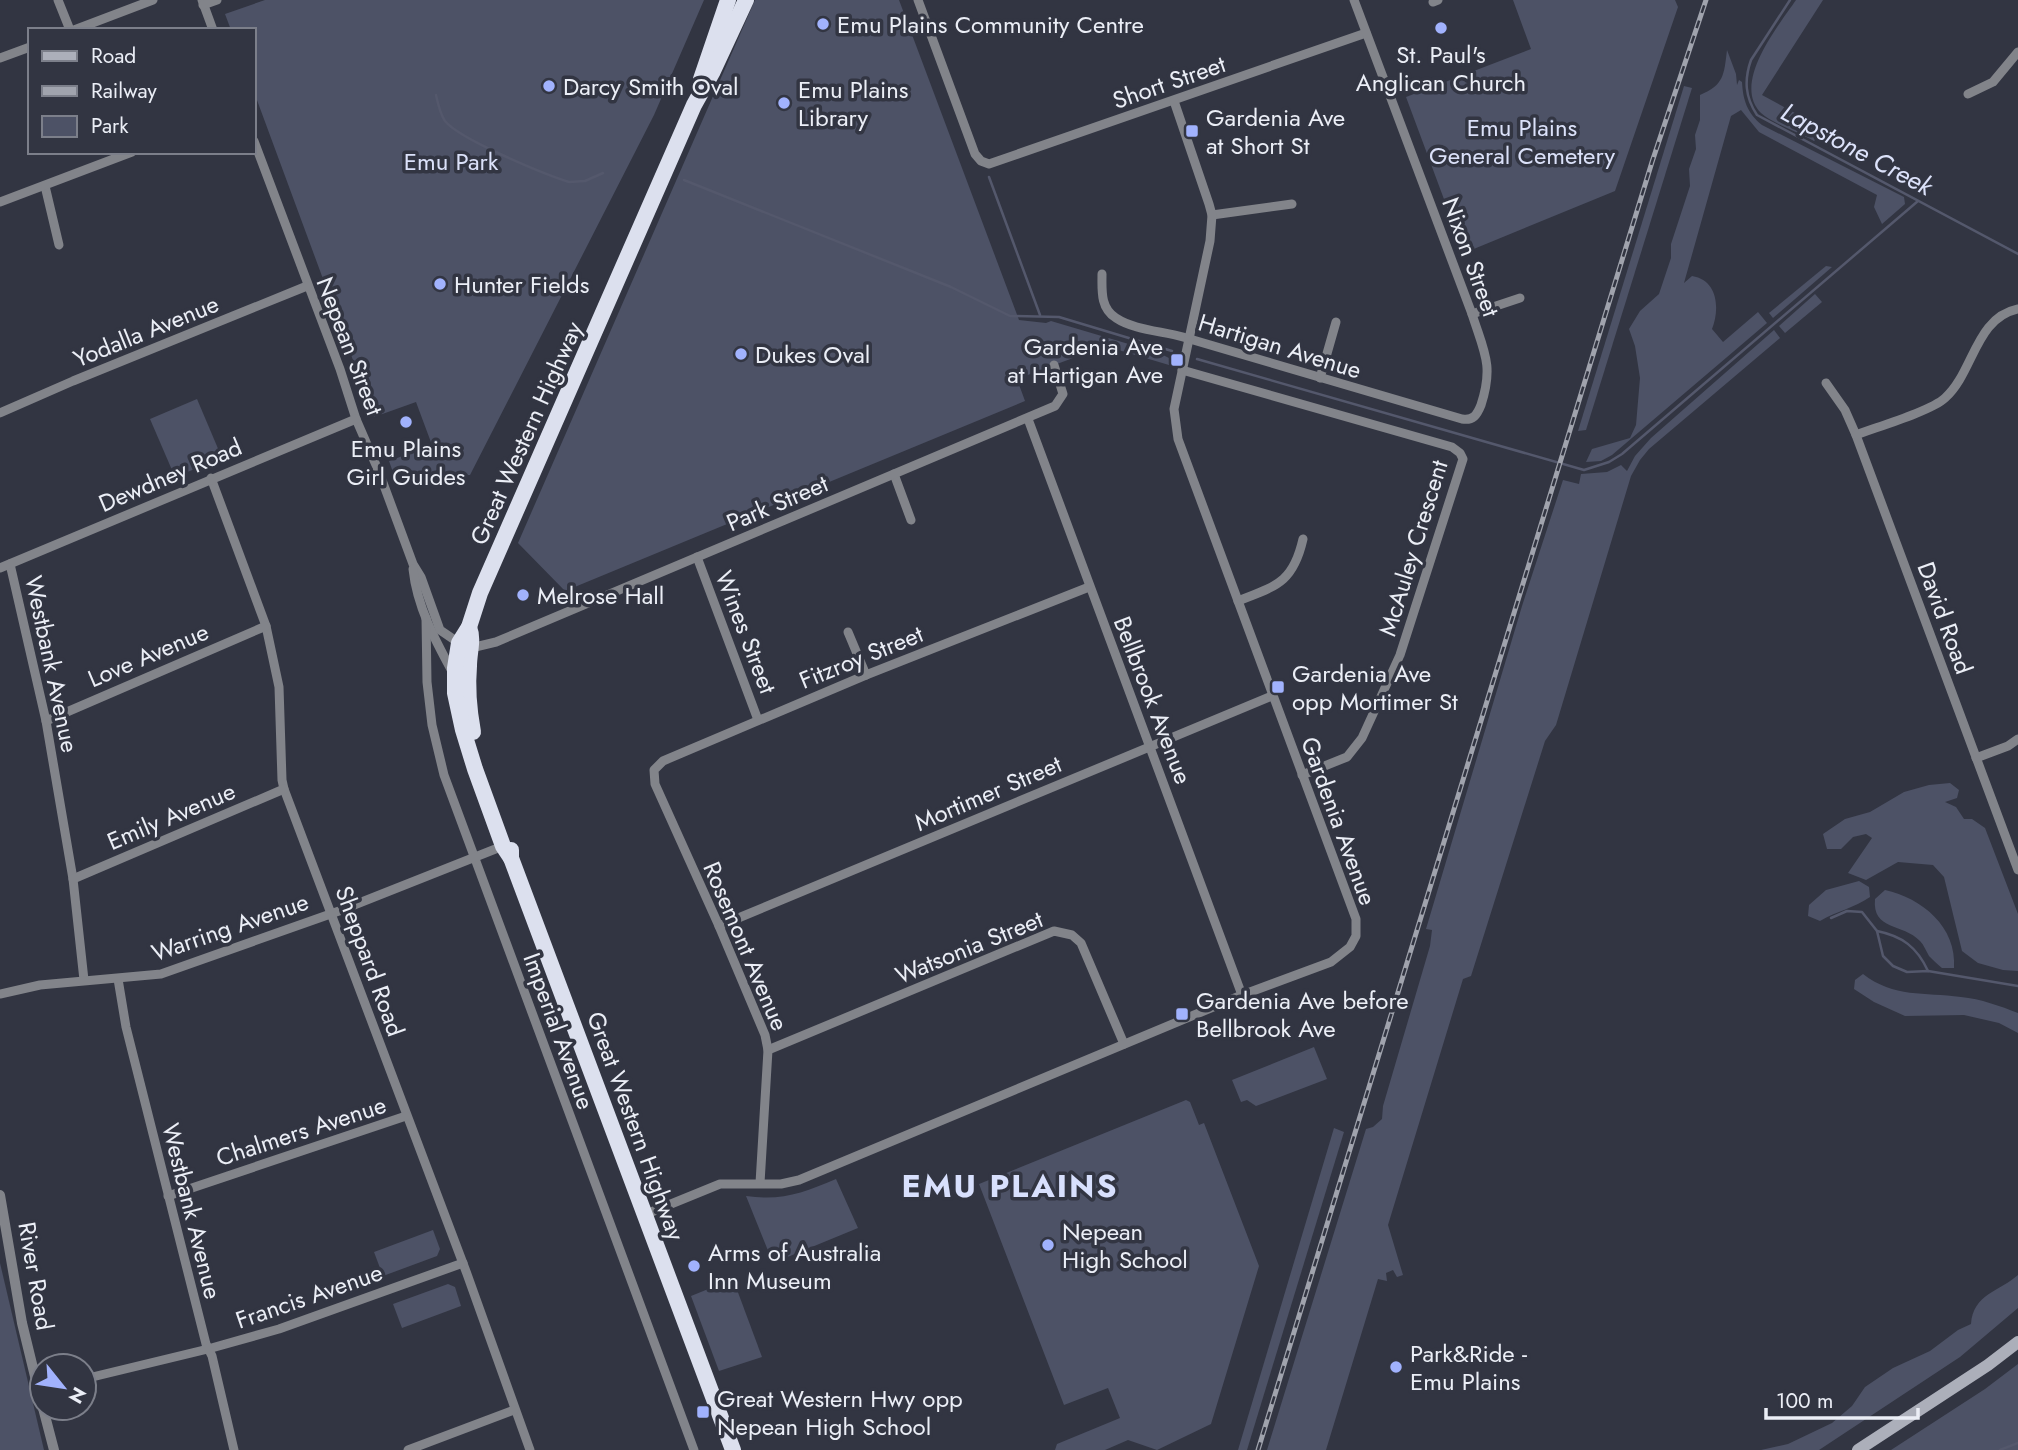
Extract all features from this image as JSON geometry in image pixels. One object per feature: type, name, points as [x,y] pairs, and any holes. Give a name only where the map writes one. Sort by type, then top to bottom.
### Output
[{"type":"highway","name":"Great Western Highway","points":[[694,105],[728,0]]},
{"type":"highway","name":"Great Western Highway","points":[[733,1450],[463,730],[455,676],[480,593],[694,105],[746,0]]},
{"type":"highway","name":"Great Western Highway","points":[[465,645],[470,718],[480,760],[510,843],[507,852]]},
{"type":"main road","points":[[1858,1450],[1988,1365],[2018,1342]]},
{"type":"street","points":[[58,0],[71,28]]},
{"type":"street","points":[[77,28],[153,0]]},
{"type":"street","points":[[212,28],[202,2],[217,0]]},
{"type":"street","name":"Short Street","points":[[918,0],[975,155],[984,163],[995,163],[1366,33]]},
{"type":"street","name":"Nixon Street","points":[[1354,0],[1472,314],[1489,374],[1478,412]]},
{"type":"street","points":[[0,58],[28,48]]},
{"type":"street","points":[[1968,94],[1993,82],[2018,52]]},
{"type":"street","name":"Gardenia Avenue","points":[[644,1215],[712,1186],[728,1183],[781,1184],[799,1180],[1242,995],[1331,962],[1346,951],[1356,936],[1356,919],[1178,439],[1174,409],[1210,241],[1212,215],[1174,101]]},
{"type":"street","name":"Nepean Street","points":[[256,146],[340,369],[356,419],[440,630],[465,645]]},
{"type":"street","points":[[0,202],[127,154]]},
{"type":"street","points":[[45,186],[59,245]]},
{"type":"street","points":[[1212,215],[1292,204]]},
{"type":"street","name":"Hartigan Avenue","points":[[1102,274],[1104,304],[1115,318],[1125,323],[1189,339],[1462,419],[1473,419],[1478,412]]},
{"type":"street","name":"Yodalla Avenue","points":[[0,413],[307,286]]},
{"type":"street","points":[[1472,314],[1520,298]]},
{"type":"street","points":[[1856,435],[1944,399],[1991,323],[2001,314],[2018,309]]},
{"type":"street","points":[[1320,378],[1336,322]]},
{"type":"street","name":"Park Street","points":[[465,645],[496,642],[1028,419],[1055,406],[1062,398],[1063,389],[1054,365]]},
{"type":"street","name":"McAuley Crescent","points":[[1182,370],[1452,447],[1463,458],[1400,655],[1362,737],[1347,757],[1302,775]]},
{"type":"street","name":"David Road","points":[[1826,383],[1845,410],[1856,435],[2018,870]]},
{"type":"street","name":"Dewdney Road","points":[[0,568],[356,419]]},
{"type":"street","name":"Bellbrook Avenue","points":[[1028,419],[1242,995]]},
{"type":"street","points":[[894,474],[911,520]]},
{"type":"street","name":"Sheppard Road","points":[[211,478],[266,626],[279,687],[284,789],[463,1263],[530,1450]]},
{"type":"street","points":[[1238,601],[1276,586],[1285,579],[1303,539]]},
{"type":"street","name":"Wines Street","points":[[697,557],[758,720]]},
{"type":"street","name":"Westbank Avenue","points":[[10,564],[46,720],[73,879],[84,980]]},
{"type":"street","name":"Nepean Street","points":[[413,564],[414,578],[426,618],[455,676]]},
{"type":"street","name":"Fitzroy Street","points":[[653,772],[663,761],[758,720],[1089,587]]},
{"type":"street","name":"Imperial Avenue","points":[[426,618],[427,682],[432,724],[444,775],[694,1450]]},
{"type":"street","name":"Love Avenue","points":[[46,720],[266,626]]},
{"type":"street","points":[[848,632],[866,675]]},
{"type":"street","name":"Mortimer Street","points":[[719,926],[1272,696]]},
{"type":"street","points":[[1976,758],[2008,746],[2018,739]]},
{"type":"street","name":"Rosemont Avenue","points":[[653,772],[655,784],[765,1035],[768,1050],[760,1183]]},
{"type":"street","name":"Emily Avenue","points":[[73,879],[284,789]]},
{"type":"street","name":"Warring Avenue","points":[[0,994],[34,986],[161,974],[475,858],[507,852]]},
{"type":"street","name":"Watsonia Street","points":[[768,1050],[1054,931],[1072,935],[1081,943],[1124,1044]]},
{"type":"street","name":"Westbank Avenue","points":[[118,979],[126,1027],[234,1450]]},
{"type":"street","name":"Chalmers Avenue","points":[[168,1196],[406,1116]]},
{"type":"street","name":"River Road","points":[[0,1195],[22,1323],[30,1352]]},
{"type":"street","name":"Francis Avenue","points":[[98,1376],[279,1329],[463,1263]]},
{"type":"street","points":[[408,1450],[514,1410]]},
{"type":"street","name":"River Road","points":[[46,1422],[54,1450]]},
{"type":"green space","name":"Emu Park","points":[[265,0],[704,0],[654,115],[470,475],[395,478],[389,461],[432,445],[416,402],[374,417],[256,97],[256,28],[230,28],[225,14]]},
{"type":"green space","points":[[755,0],[899,0],[1019,320],[1046,323],[1051,321],[1169,358],[1171,356],[1169,365],[1105,346],[1017,379],[1025,401],[565,591],[518,543]]},
{"type":"green space","name":"Emu Plains General Cemetery","points":[[1513,0],[1675,0],[1678,7],[1615,191],[1464,253],[1406,97],[1531,49]]},
{"type":"green space","points":[[1796,0],[1823,0],[1762,95],[1826,130],[1814,141],[1761,113],[1753,101],[1751,86],[1761,55]]},
{"type":"green space","points":[[1727,50],[1737,85],[1739,80],[1742,82],[1747,106],[1762,125],[1904,197],[1905,204],[1882,224],[1874,207],[1877,195],[1759,132],[1741,110],[1731,116],[1684,283],[1692,276],[1701,279],[1712,289],[1716,313],[1712,329],[1723,342],[1758,312],[1767,323],[1612,455],[1601,461],[1586,462],[1592,449],[1630,438],[1636,425],[1640,378],[1635,346],[1629,329],[1640,311],[1659,294],[1671,258],[1671,244],[1690,186],[1689,169],[1696,149],[1700,95],[1714,87],[1721,78]]},
{"type":"green space","points":[[1684,86],[1692,88],[1586,430],[1578,431]]},
{"type":"green space","points":[[1826,266],[1832,267],[1773,318],[1769,313]]},
{"type":"green space","points":[[1815,294],[1822,302],[1785,333],[1779,326]]},
{"type":"green space","points":[[1774,330],[1780,338],[1649,449],[1631,476],[1556,725],[1545,741],[1471,976],[1463,979],[1388,1225],[1403,1275],[1397,1277],[1393,1270],[1386,1273],[1387,1281],[1378,1279],[1326,1450],[1267,1450],[1366,1129],[1382,1119],[1383,1106],[1430,946],[1432,930],[1426,929],[1522,606],[1563,480],[1579,484],[1581,474],[1607,472],[1621,465],[1627,471],[1635,456],[1651,438]]},
{"type":"green space","points":[[197,399],[222,458],[175,477],[150,419]]},
{"type":"green space","points":[[1950,783],[1959,790],[1957,798],[1945,802],[1956,807],[1964,819],[1972,819],[1985,828],[2018,914],[2018,971],[1978,963],[1962,951],[1944,877],[1933,865],[1898,862],[1866,880],[1848,873],[1872,838],[1866,834],[1853,837],[1841,849],[1827,849],[1823,834],[1845,819],[1870,812],[1904,792]]},
{"type":"green space","points":[[1859,881],[1869,887],[1870,897],[1820,921],[1808,916],[1809,905],[1826,890]]},
{"type":"green space","points":[[1885,890],[1912,900],[1935,917],[1950,940],[1954,968],[1942,968],[1913,935],[1883,922],[1878,917],[1875,899]]},
{"type":"green space","points":[[1863,974],[1898,991],[1968,998],[2011,1010],[2018,1013],[2018,1033],[1999,1023],[1964,1015],[1905,1016],[1874,1002],[1854,989],[1855,980]]},
{"type":"green space","points":[[1314,1047],[1327,1079],[1256,1106],[1247,1100],[1241,1102],[1232,1080]]},
{"type":"green space","points":[[1186,1100],[1190,1102],[1199,1125],[1204,1123],[1259,1266],[1211,1424],[1157,1450],[1128,1440],[1105,1450],[1055,1450],[1057,1444],[1120,1418],[1108,1388],[1064,1405],[979,1184]]},
{"type":"green space","points":[[1334,1128],[1344,1132],[1247,1450],[1238,1450]]},
{"type":"green space","points":[[836,1179],[858,1228],[773,1263],[746,1196],[792,1195]]},
{"type":"green space","points":[[433,1230],[440,1249],[437,1256],[383,1276],[374,1252]]},
{"type":"green space","points":[[0,1263],[28,1382],[28,1422],[37,1422],[44,1450],[0,1450]]},
{"type":"green space","points":[[2018,1275],[2018,1308],[1960,1357],[1819,1450],[1761,1450],[1788,1444],[1832,1423],[1852,1406],[1865,1387],[1893,1368],[1930,1351],[1958,1330],[1971,1324],[1973,1314],[1982,1300]]},
{"type":"green space","points":[[733,1279],[762,1357],[719,1371],[691,1296]]},
{"type":"green space","points":[[448,1284],[455,1287],[461,1306],[402,1328],[393,1304]]},
{"type":"green space","points":[[2018,1364],[2018,1450],[1891,1450],[1985,1389]]},
{"type":"waterway","name":"Lapstone Creek","points":[[1790,0],[1751,60],[1747,81],[1748,95],[1757,115],[2018,254]]},
{"type":"waterway","points":[[436,95],[445,121],[467,137],[503,155],[569,182],[585,181],[603,173]]},
{"type":"waterway","points":[[989,177],[1040,315]]},
{"type":"waterway","points":[[684,180],[951,287],[1010,316],[1059,317],[1172,351]]},
{"type":"waterway","points":[[1197,359],[1584,470],[1609,462],[1622,454],[1918,201]]},
{"type":"waterway","points":[[1831,918],[1847,911],[1862,912],[1877,931],[1883,956],[1893,966],[1907,972],[1928,971],[2018,986]]},
{"type":"waterway","points":[[1877,931],[1908,944],[1919,955],[1928,971]]},
{"type":"waterway","points":[[2000,1450],[2018,1443]]},
{"type":"railway","points":[[1258,1450],[1652,162],[1706,0]]},
{"type":"place","name":"Emu Plains Community Centre","points":[[823,24]]},
{"type":"place","name":"St. Paul's Anglican Church","points":[[1441,28]]},
{"type":"place","name":"Darcy Smith Oval","points":[[549,86]]},
{"type":"place","name":"Emu Plains Library","points":[[784,103]]},
{"type":"place","name":"Gardenia Ave at Short St","points":[[1192,131]]},
{"type":"place","name":"Hunter Fields","points":[[440,284]]},
{"type":"place","name":"Dukes Oval","points":[[741,354]]},
{"type":"place","name":"Gardenia Ave at Hartigan Ave","points":[[1177,360]]},
{"type":"place","name":"Emu Plains Girl Guides","points":[[406,422]]},
{"type":"place","name":"Melrose Hall","points":[[523,595]]},
{"type":"place","name":"Gardenia Ave opp Mortimer St","points":[[1278,687]]},
{"type":"place","name":"Gardenia Ave before Bellbrook Ave","points":[[1182,1014]]},
{"type":"place","name":"Nepean High School","points":[[1048,1245]]},
{"type":"place","name":"Arms of Australia Inn Museum","points":[[694,1266]]},
{"type":"place","name":"Park&Ride - Emu Plains","points":[[1396,1367]]},
{"type":"place","name":"Great Western Hwy opp Nepean High School","points":[[703,1412]]},
{"type":"district","name":"EMU PLAINS","points":[[1010,1186]]}]
